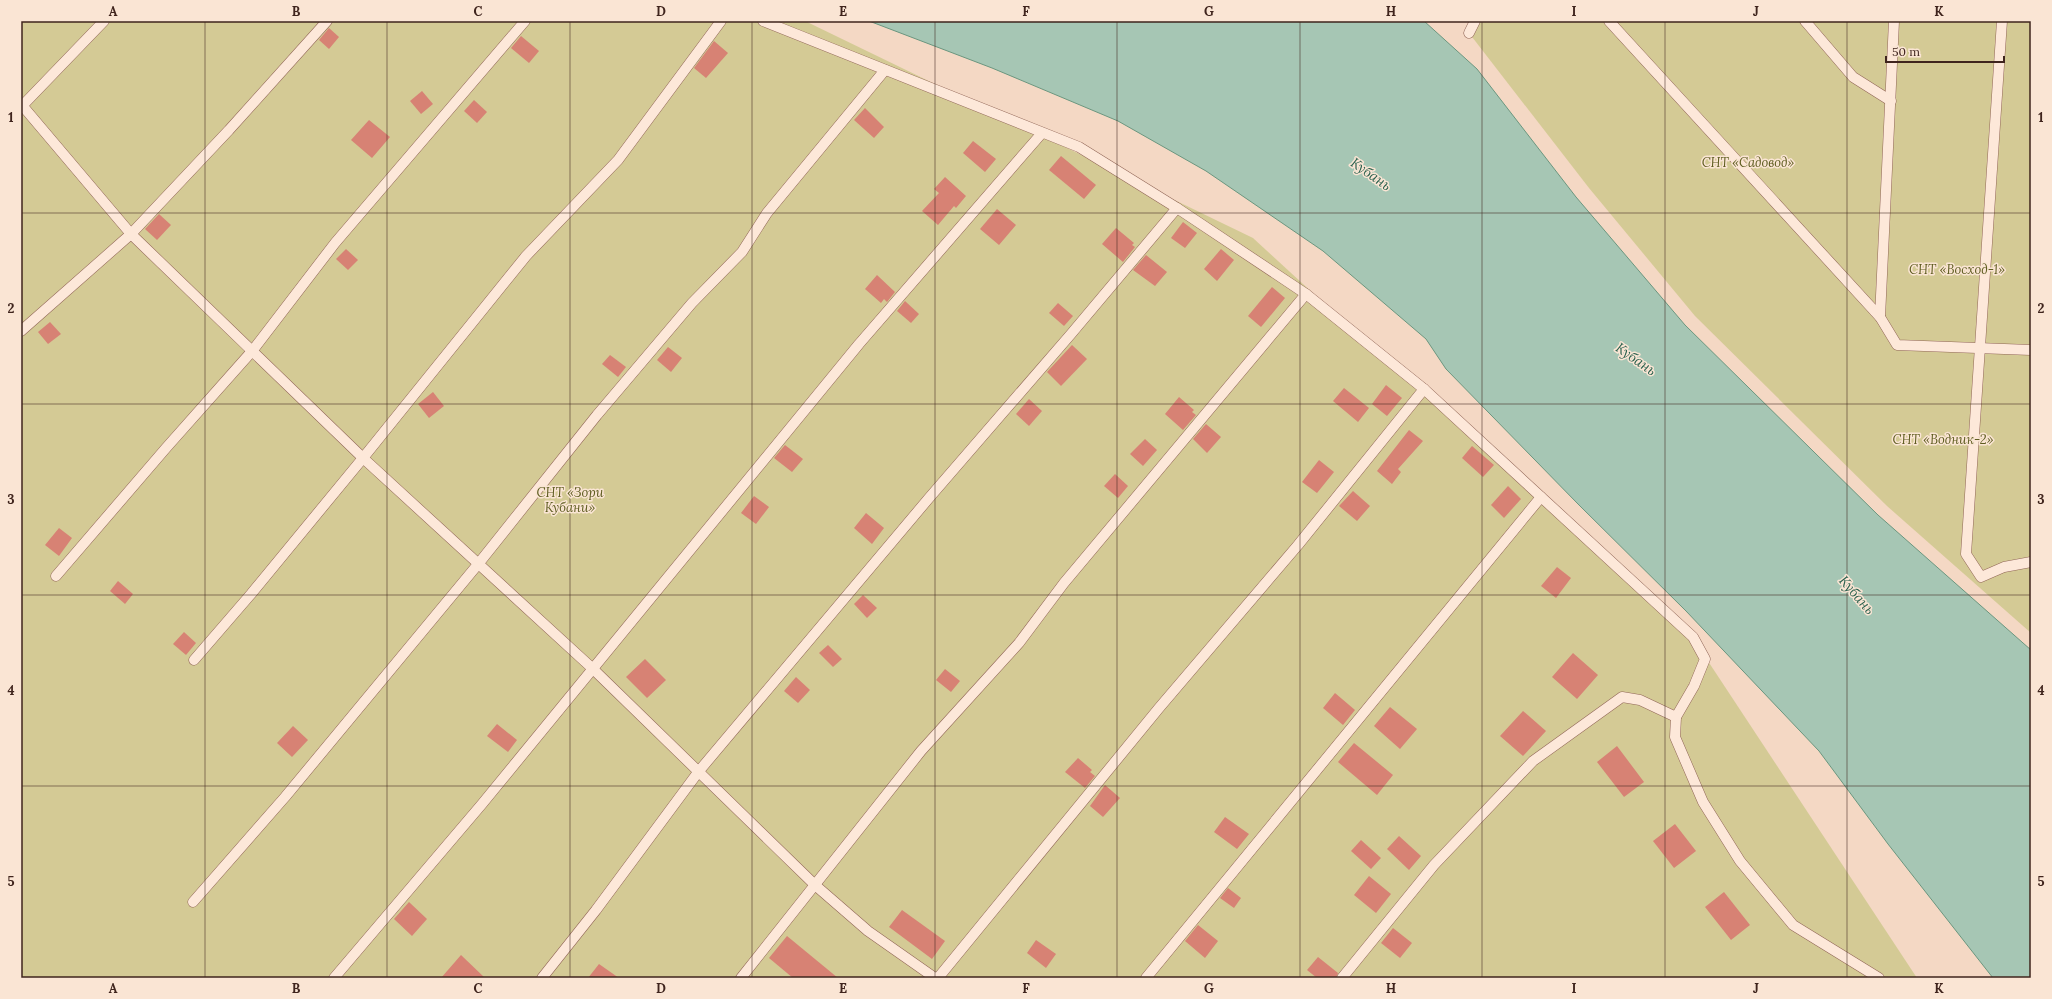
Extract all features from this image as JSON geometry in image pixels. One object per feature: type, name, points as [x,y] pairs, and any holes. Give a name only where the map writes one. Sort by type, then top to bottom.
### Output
[{"type":"lane","points":[[104,21],[22,104],[131,234],[253,350],[363,458],[480,563],[592,668],[815,885],[868,931],[935,978]]},
{"type":"lane","points":[[21,331],[131,234],[229,130],[327,21]]},
{"type":"lane","points":[[56,576],[253,350],[335,243],[525,21]]},
{"type":"lane","points":[[194,660],[251,594],[363,458],[526,256],[618,160],[721,21]]},
{"type":"lane","points":[[763,21],[1079,148],[1177,208],[1306,294],[1424,389],[1693,637],[1705,659],[1694,686],[1676,717],[1675,737],[1703,802],[1740,861],[1793,925],[1879,978]]},
{"type":"lane","points":[[1469,33],[1475,21]]},
{"type":"lane","points":[[1609,21],[1880,317],[1897,345],[2031,350]]},
{"type":"lane","points":[[1805,21],[1853,77],[1891,101]]},
{"type":"lane","points":[[1880,317],[1894,21]]},
{"type":"lane","points":[[2002,21],[1966,554],[1981,577],[2004,567],[2031,562]]},
{"type":"lane","points":[[193,902],[285,797],[480,563],[597,415],[692,303],[742,252],[767,213],[885,70]]},
{"type":"lane","points":[[334,978],[482,804],[859,344],[1042,133]]},
{"type":"lane","points":[[542,978],[596,910],[699,771],[929,498],[1071,334],[1177,208]]},
{"type":"lane","points":[[741,978],[921,751],[1019,643],[1064,583],[1306,294]]},
{"type":"lane","points":[[938,978],[1154,714],[1302,539],[1424,389]]},
{"type":"lane","points":[[1146,978],[1541,497]]},
{"type":"lane","points":[[1342,978],[1434,865],[1533,761],[1622,697],[1640,700],[1676,717]]},
{"type":"green space","name":"СНТ «Зори Кубани»","points":[[21,21],[805,21],[1253,238],[1700,649],[1917,978],[21,978]]},
{"type":"green space","points":[[1475,21],[2031,21],[2031,633],[1887,506],[1695,316],[1589,188],[1469,33]]},
{"type":"water","name":"Кубань","points":[[869,21],[1424,21],[1477,69],[1576,197],[1685,325],[1878,515],[2031,650],[2031,978],[1993,978],[1888,844],[1819,751],[1686,611],[1578,504],[1446,369],[1426,339],[1323,251],[1206,171],[1118,121],[992,68]]},
{"type":"building","points":[[329,28],[339,37],[329,49],[319,40]]},
{"type":"building","points":[[521,36],[539,51],[529,63],[511,48]]},
{"type":"building","points":[[714,41],[728,53],[706,78],[694,68]]},
{"type":"building","points":[[422,91],[433,104],[421,114],[410,101]]},
{"type":"building","points":[[474,100],[487,112],[477,123],[464,111]]},
{"type":"building","points":[[865,108],[884,127],[874,138],[854,120]]},
{"type":"building","points":[[369,120],[390,137],[372,158],[351,140]]},
{"type":"building","points":[[973,141],[996,159],[985,172],[963,153]]},
{"type":"building","points":[[1061,156],[1096,185],[1084,199],[1049,170]]},
{"type":"building","points":[[945,177],[966,196],[956,208],[954,206],[938,225],[922,211],[939,193],[934,189]]},
{"type":"building","points":[[997,209],[1016,225],[999,245],[980,229]]},
{"type":"building","points":[[159,214],[171,225],[157,240],[145,229]]},
{"type":"building","points":[[1183,222],[1197,233],[1185,248],[1171,238]]},
{"type":"building","points":[[1116,228],[1134,243],[1132,245],[1135,247],[1123,262],[1102,244]]},
{"type":"building","points":[[346,249],[358,260],[348,270],[336,259]]},
{"type":"building","points":[[1221,249],[1234,260],[1217,281],[1204,269]]},
{"type":"building","points":[[1146,255],[1167,272],[1155,286],[1133,270]]},
{"type":"building","points":[[877,275],[895,292],[887,302],[884,299],[881,303],[865,289]]},
{"type":"building","points":[[1272,287],[1285,298],[1261,327],[1248,316]]},
{"type":"building","points":[[905,301],[919,314],[911,323],[897,311]]},
{"type":"building","points":[[1058,303],[1073,316],[1064,326],[1049,313]]},
{"type":"building","points":[[50,322],[61,334],[48,344],[38,332]]},
{"type":"building","points":[[1072,345],[1087,359],[1061,386],[1047,372]]},
{"type":"building","points":[[668,347],[682,358],[671,372],[657,360]]},
{"type":"building","points":[[610,355],[626,367],[618,377],[602,364]]},
{"type":"building","points":[[1386,385],[1402,398],[1387,416],[1372,404]]},
{"type":"building","points":[[1344,388],[1369,408],[1358,422],[1333,401]]},
{"type":"building","points":[[433,392],[444,406],[429,418],[418,404]]},
{"type":"building","points":[[1179,397],[1194,410],[1192,412],[1196,415],[1183,430],[1165,414]]},
{"type":"building","points":[[1029,399],[1042,411],[1029,426],[1016,414]]},
{"type":"building","points":[[1206,424],[1221,437],[1207,453],[1193,439]]},
{"type":"building","points":[[1409,430],[1423,441],[1398,469],[1401,472],[1392,484],[1377,471]]},
{"type":"building","points":[[1145,439],[1157,450],[1143,466],[1130,454]]},
{"type":"building","points":[[785,445],[803,459],[792,472],[774,458]]},
{"type":"building","points":[[1472,446],[1494,465],[1483,477],[1462,458]]},
{"type":"building","points":[[1319,460],[1334,472],[1317,493],[1302,482]]},
{"type":"building","points":[[1115,474],[1128,486],[1118,498],[1104,486]]},
{"type":"building","points":[[1508,486],[1521,499],[1504,518],[1491,505]]},
{"type":"building","points":[[1353,491],[1370,506],[1357,521],[1339,506]]},
{"type":"building","points":[[754,496],[769,507],[756,524],[741,513]]},
{"type":"building","points":[[866,513],[884,528],[872,544],[854,528]]},
{"type":"building","points":[[59,528],[72,538],[59,556],[45,545]]},
{"type":"building","points":[[1557,567],[1571,578],[1556,598],[1541,586]]},
{"type":"building","points":[[118,581],[133,594],[125,604],[110,591]]},
{"type":"building","points":[[863,595],[877,608],[867,618],[854,604]]},
{"type":"building","points":[[184,632],[196,643],[186,655],[173,644]]},
{"type":"building","points":[[828,645],[842,659],[833,667],[819,653]]},
{"type":"building","points":[[1573,653],[1598,675],[1577,699],[1552,677]]},
{"type":"building","points":[[645,659],[666,680],[647,698],[626,677]]},
{"type":"building","points":[[945,669],[960,681],[951,692],[936,680]]},
{"type":"building","points":[[796,677],[810,690],[798,703],[784,691]]},
{"type":"building","points":[[1335,693],[1355,710],[1343,725],[1323,708]]},
{"type":"building","points":[[1390,707],[1417,729],[1400,749],[1374,726]]},
{"type":"building","points":[[1523,711],[1546,731],[1523,756],[1500,736]]},
{"type":"building","points":[[497,724],[517,740],[508,752],[487,736]]},
{"type":"building","points":[[293,726],[308,740],[292,757],[277,743]]},
{"type":"building","points":[[1354,743],[1393,775],[1377,795],[1338,762]]},
{"type":"building","points":[[1617,746],[1644,782],[1624,797],[1597,762]]},
{"type":"building","points":[[1078,758],[1092,770],[1090,772],[1095,776],[1085,788],[1065,772]]},
{"type":"building","points":[[1105,785],[1120,798],[1103,817],[1090,806]]},
{"type":"building","points":[[1225,817],[1249,834],[1237,849],[1214,832]]},
{"type":"building","points":[[1675,824],[1696,851],[1674,868],[1653,841]]},
{"type":"building","points":[[1399,836],[1421,856],[1409,870],[1387,849]]},
{"type":"building","points":[[1361,840],[1381,858],[1371,869],[1351,851]]},
{"type":"building","points":[[1369,876],[1391,894],[1376,913],[1354,895]]},
{"type":"building","points":[[1228,888],[1241,898],[1234,908],[1220,898]]},
{"type":"building","points":[[1724,892],[1750,925],[1731,940],[1705,907]]},
{"type":"building","points":[[409,902],[427,919],[412,936],[394,919]]},
{"type":"building","points":[[902,910],[945,941],[932,959],[889,927]]},
{"type":"building","points":[[1198,925],[1218,941],[1205,958],[1185,941]]},
{"type":"building","points":[[1393,928],[1412,943],[1400,958],[1381,943]]},
{"type":"building","points":[[787,936],[838,978],[793,978],[769,958]]},
{"type":"building","points":[[1036,940],[1056,954],[1046,968],[1027,953]]},
{"type":"building","points":[[461,955],[485,978],[441,978]]},
{"type":"building","points":[[1318,957],[1338,973],[1336,978],[1317,978],[1307,970]]},
{"type":"building","points":[[599,964],[619,978],[588,978]]},
{"type":"park label","name":"СНТ «Садовод»","points":[[1748,162]]},
{"type":"park label","name":"СНТ «Восход-1»","points":[[1957,269]]},
{"type":"park label","name":"СНТ «Водник-2»","points":[[1943,439]]}]
